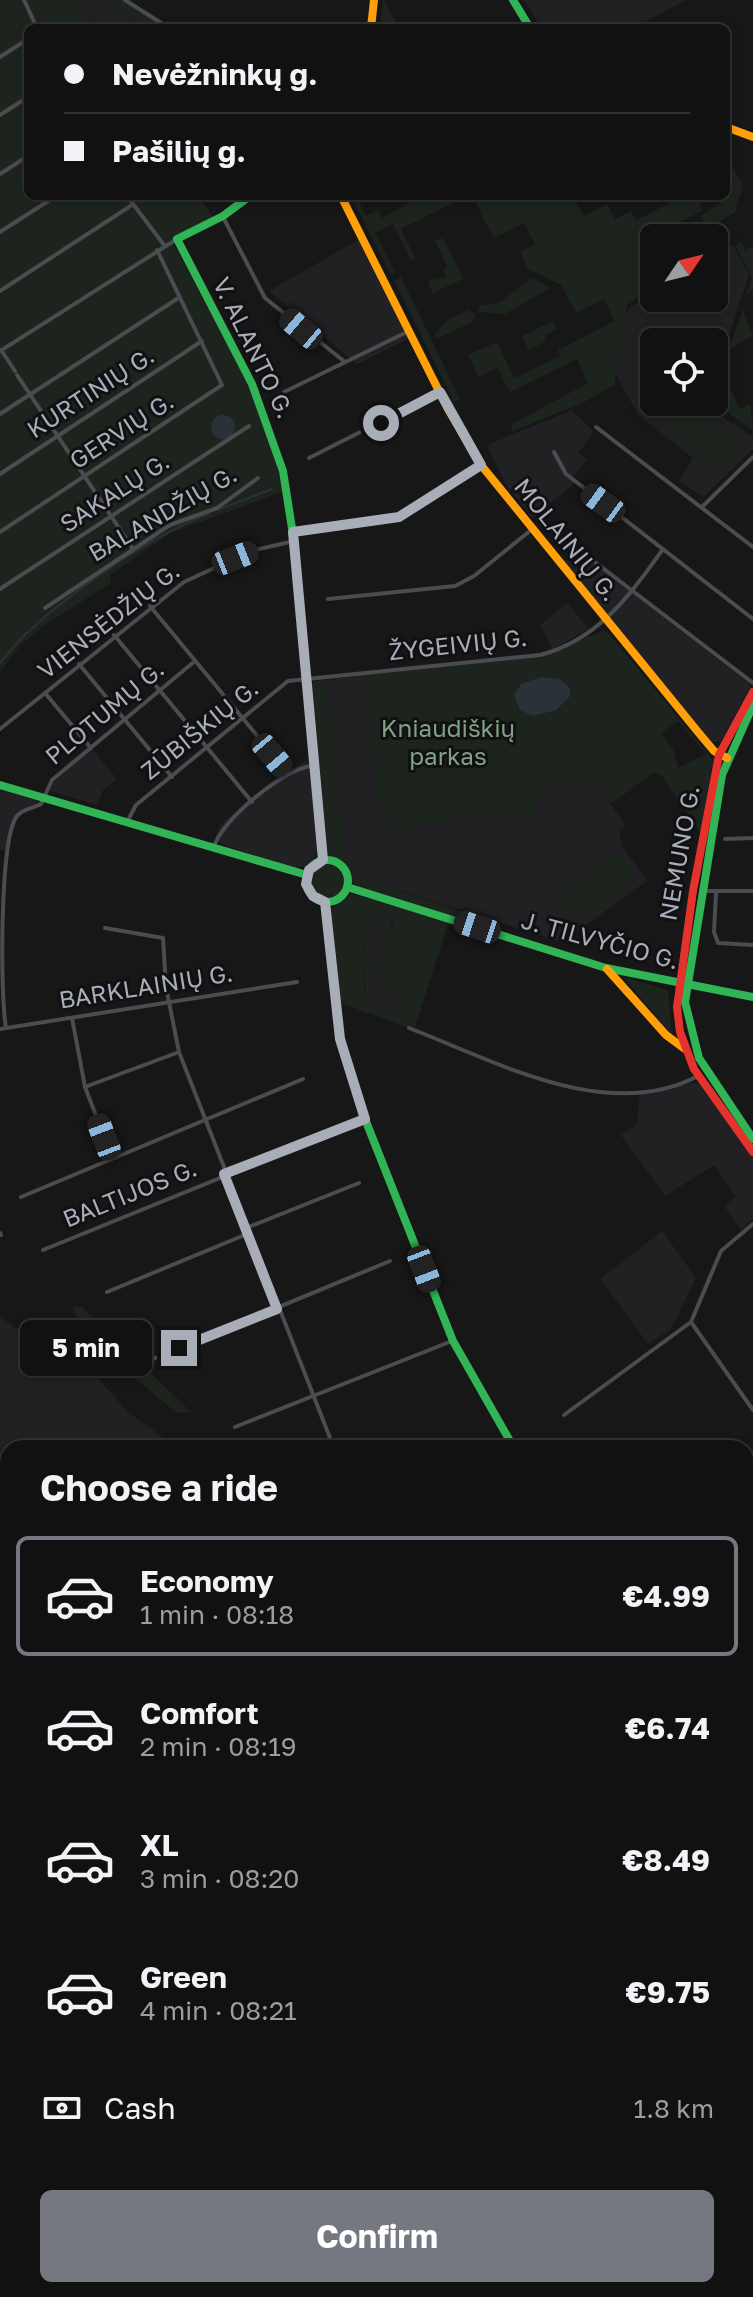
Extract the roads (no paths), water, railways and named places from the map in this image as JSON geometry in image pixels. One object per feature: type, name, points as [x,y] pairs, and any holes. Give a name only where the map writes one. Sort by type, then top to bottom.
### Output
[{"type":"main road","points":[[371,24],[374,0]]},
{"type":"main road","points":[[513,0],[528,24]]},
{"type":"main road","points":[[730,128],[753,137]]},
{"type":"main road","points":[[177,239],[223,216],[245,200]]},
{"type":"main road","name":"MOLAINIŲ G.","points":[[343,200],[440,392],[481,465],[605,620],[723,757]]},
{"type":"main road","name":"V. ALANTO G.","points":[[177,239],[264,410],[283,471],[293,536],[323,860]]},
{"type":"main road","name":"NEMUNO G.","points":[[753,692],[723,757],[677,1018],[685,1049],[698,1076],[753,1152]]},
{"type":"main road","name":"NEMUNO G.","points":[[753,705],[723,757],[682,984],[692,1048],[709,1079],[753,1139]]},
{"type":"main road","points":[[0,785],[307,875]]},
{"type":"main road","points":[[323,860],[343,867],[347,887],[339,898],[325,902],[310,893],[307,875],[313,865],[323,860]]},
{"type":"main road","name":"J. TILVYČIO G.","points":[[347,887],[606,968],[753,997]]},
{"type":"main road","points":[[325,902],[338,1026],[365,1119],[453,1341],[509,1440]]},
{"type":"main road","points":[[606,968],[666,1035],[685,1049]]},
{"type":"street","points":[[24,0],[35,24]]},
{"type":"street","points":[[125,0],[163,24]]},
{"type":"street","points":[[0,57],[24,42]]},
{"type":"street","points":[[0,115],[24,100]]},
{"type":"street","points":[[0,174],[24,159]]},
{"type":"street","points":[[0,232],[50,200]]},
{"type":"street","points":[[129,200],[164,245]]},
{"type":"street","points":[[0,291],[132,205]]},
{"type":"street","points":[[223,216],[261,293],[301,329],[345,362]]},
{"type":"street","points":[[133,549],[1,351],[177,239]]},
{"type":"street","points":[[157,250],[202,341]]},
{"type":"street","points":[[0,414],[180,297]]},
{"type":"street","points":[[284,392],[409,331]]},
{"type":"street","name":"KURTINIŲ G.","points":[[0,474],[202,341]]},
{"type":"street","name":"GERVIŲ G.","points":[[0,532],[220,389],[222,381],[202,341]]},
{"type":"street","points":[[309,458],[440,392]]},
{"type":"street","name":"SAKALŲ G.","points":[[0,589],[249,426]]},
{"type":"street","points":[[596,427],[753,547]]},
{"type":"street","points":[[554,452],[566,474],[753,619]]},
{"type":"street","points":[[702,507],[753,457]]},
{"type":"street","name":"VIENSĖDŽIŲ G.","points":[[0,729],[150,606],[219,564],[293,536],[399,517],[481,465]]},
{"type":"street","name":"BALANDŽIŲ G.","points":[[45,608],[170,525],[217,508],[258,478]]},
{"type":"street","points":[[328,599],[455,586],[474,576],[531,530]]},
{"type":"street","points":[[566,540],[753,683]]},
{"type":"street","name":"ŽYGEIVIŲ G.","points":[[305,679],[540,655],[572,643],[605,620],[632,591],[663,549]]},
{"type":"street","points":[[150,606],[288,773]]},
{"type":"street","points":[[114,635],[252,802]]},
{"type":"street","name":"PLOTUMŲ G.","points":[[3,1029],[1,986],[7,851],[14,820],[21,812],[41,804],[52,780],[195,661]]},
{"type":"street","points":[[79,664],[172,777]]},
{"type":"street","name":"ZŪBIŠKIŲ G.","points":[[127,822],[132,810],[288,681],[305,679]]},
{"type":"street","points":[[45,693],[91,748]]},
{"type":"street","points":[[214,847],[224,826],[252,802],[288,773],[312,766]]},
{"type":"street","points":[[725,839],[753,838]]},
{"type":"street","points":[[701,891],[753,891]]},
{"type":"street","points":[[716,893],[714,932],[718,943],[753,945]]},
{"type":"street","points":[[105,928],[163,938],[169,1003],[179,1052],[246,1231],[331,1440]]},
{"type":"street","name":"BARKLAINIŲ G.","points":[[3,1029],[297,982]]},
{"type":"street","points":[[72,1018],[85,1087],[112,1158]]},
{"type":"street","points":[[409,1028],[573,1089],[620,1092],[650,1089],[698,1076]]},
{"type":"street","points":[[85,1087],[179,1052]]},
{"type":"street","points":[[21,1197],[303,1079]]},
{"type":"street","name":"BALTIJOS G.","points":[[43,1250],[365,1119]]},
{"type":"street","points":[[107,1292],[359,1183]]},
{"type":"street","points":[[564,1415],[691,1322],[721,1251],[753,1224]]},
{"type":"street","points":[[136,1366],[390,1261]]},
{"type":"street","points":[[691,1322],[753,1410]]},
{"type":"street","points":[[235,1427],[453,1341]]},
{"type":"waterway","points":[[217,510],[272,489]]},
{"type":"waterway","points":[[0,663],[40,621],[96,578],[156,539],[208,514]]},
{"type":"park label","name":"Kniaudiškių parkas","points":[[448,743]]}]
